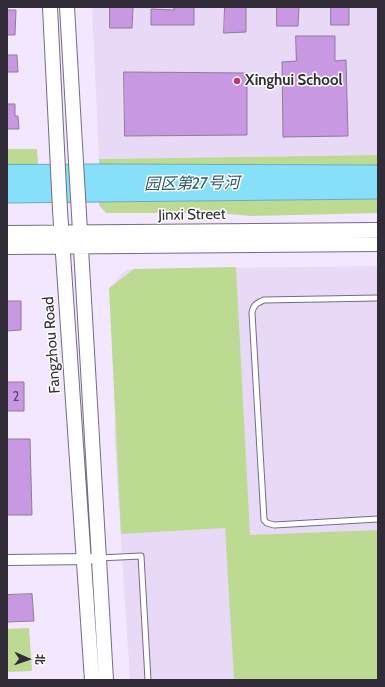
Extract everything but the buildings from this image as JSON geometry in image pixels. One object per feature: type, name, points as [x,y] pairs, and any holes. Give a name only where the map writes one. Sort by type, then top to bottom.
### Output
[{"type":"main road","name":"Fangzhou Road","points":[[50,7],[62,247],[92,559],[106,680]]},
{"type":"main road","name":"Fangzhou Road","points":[[67,7],[80,240],[92,559],[92,680]]},
{"type":"main road","name":"Jinxi Street","points":[[7,247],[62,247],[80,240],[378,230]]},
{"type":"main road","name":"Jinxi Street","points":[[7,233],[61,232],[80,240],[378,244]]},
{"type":"street","points":[[7,560],[92,559]]},
{"type":"lane","points":[[378,298],[264,300],[257,303],[253,308],[252,313],[264,520],[267,523],[274,524],[378,519]]},
{"type":"lane","points":[[92,559],[141,556],[148,680]]},
{"type":"shaded area","name":"Xinghui School","points":[[92,7],[378,7],[378,155],[99,159]]},
{"type":"shaded area","points":[[378,266],[378,680],[130,680],[114,432],[118,400],[114,287],[116,281],[121,274],[128,270],[134,269]]},
{"type":"green space","points":[[7,149],[37,149],[38,165],[7,165]]},
{"type":"green space","points":[[378,155],[378,165],[99,164],[99,159]]},
{"type":"green space","points":[[378,199],[378,213],[251,216],[218,213],[106,213],[99,205],[99,202]]},
{"type":"green space","points":[[236,267],[250,535],[378,530],[378,680],[234,680],[225,528],[121,534],[109,288],[134,269]]},
{"type":"green space","points":[[29,628],[32,671],[7,672],[7,629]]},
{"type":"water","name":"园区第27号河","points":[[7,165],[378,165],[378,199],[7,203]]},
{"type":"place","name":"Xinghui School","points":[[237,81]]}]
